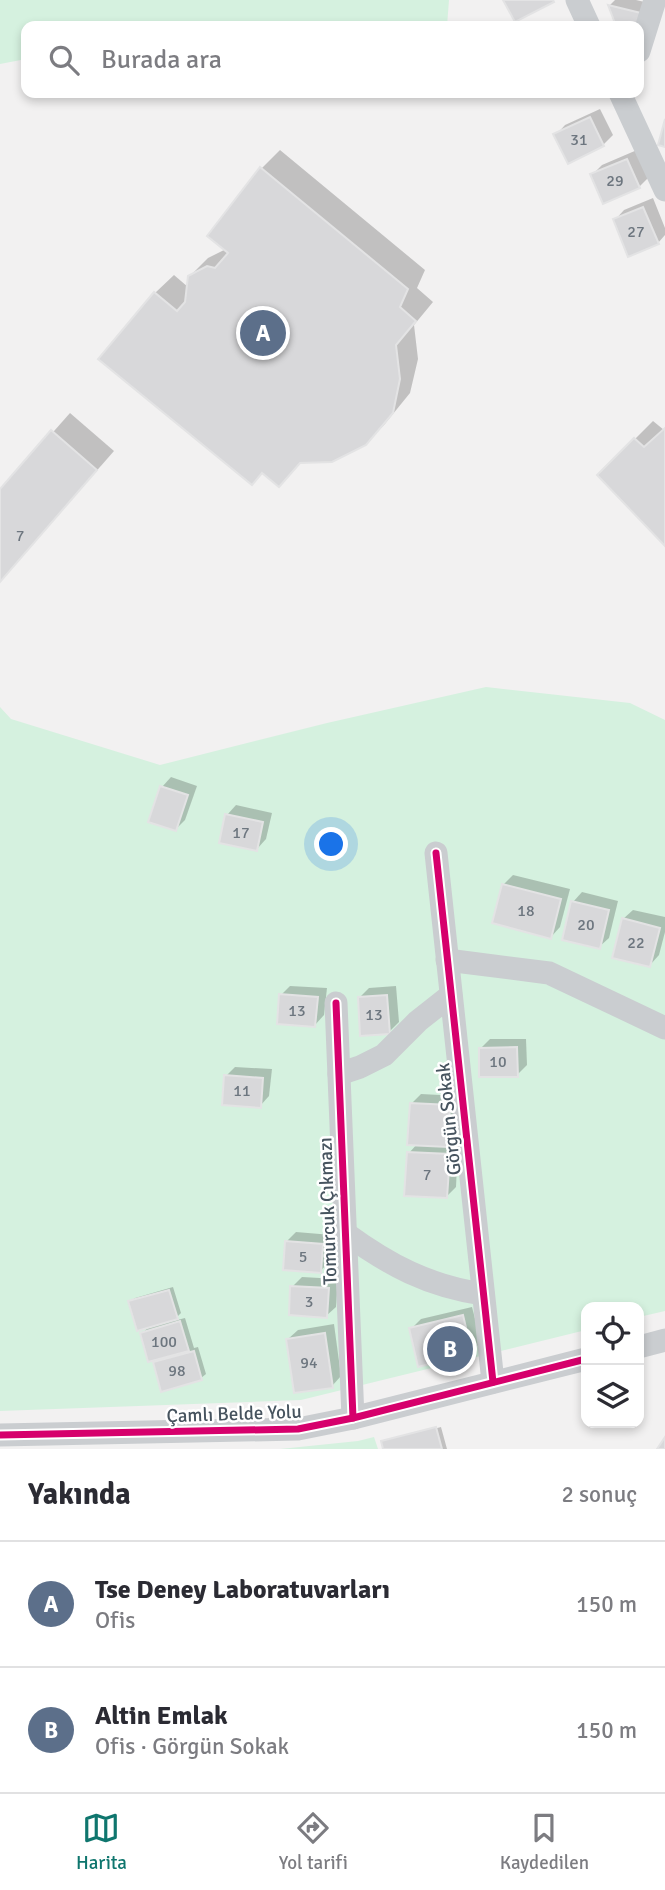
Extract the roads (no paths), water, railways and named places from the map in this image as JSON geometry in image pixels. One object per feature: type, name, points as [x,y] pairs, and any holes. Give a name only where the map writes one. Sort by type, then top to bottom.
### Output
[{"type":"street","points":[[577,0],[587,21]]},
{"type":"street","points":[[644,35],[655,0]]},
{"type":"street","points":[[624,98],[665,190]]},
{"type":"street","name":"Görgün Sokak","points":[[436,853],[493,1382]]},
{"type":"street","points":[[447,960],[549,973],[665,1028]]},
{"type":"street","points":[[339,1074],[384,1055],[418,1021],[451,995]]},
{"type":"street","name":"Tomurcuk Çıkmazı","points":[[336,1003],[353,1418]]},
{"type":"street","points":[[345,1233],[380,1259],[416,1275],[454,1290],[483,1294]]},
{"type":"street","points":[[644,1345],[665,1340]]},
{"type":"street","name":"Çamlı Belde Yolu","points":[[0,1435],[298,1429],[353,1418],[581,1360]]},
{"type":"place","name":"Tse Deney Laboratuvarları","points":[[263,333]]},
{"type":"place","name":"Altin Emlak","points":[[450,1349]]}]
